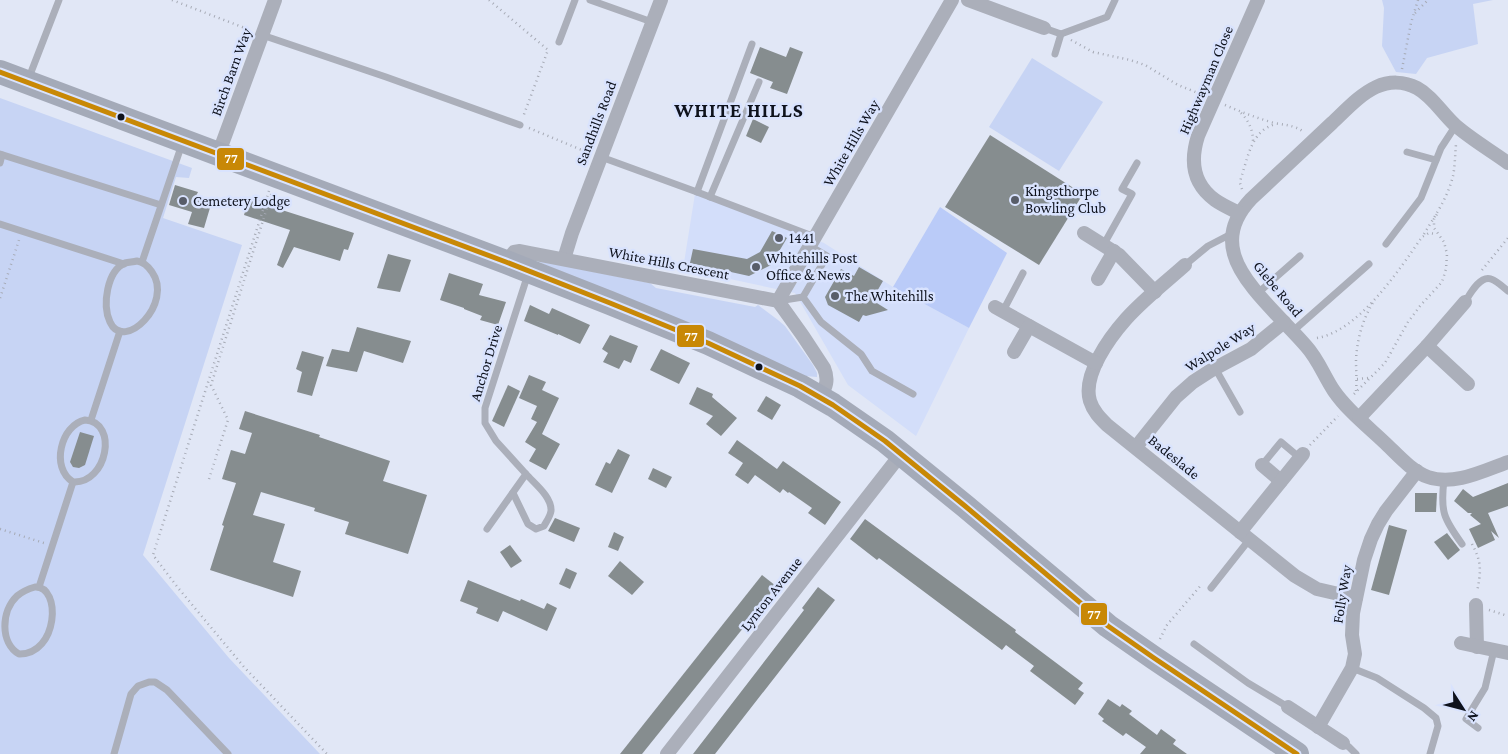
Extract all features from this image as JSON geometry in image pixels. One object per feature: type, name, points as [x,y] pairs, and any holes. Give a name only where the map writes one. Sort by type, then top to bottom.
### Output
[{"type":"highway","points":[[0,72],[506,262],[708,343],[782,377],[820,398],[870,430],[1108,626],[1297,754]]},
{"type":"street","name":"Birch Barn Way","points":[[218,155],[275,0]]},
{"type":"street","name":"Sandhills Road","points":[[564,259],[600,157],[661,0]]},
{"type":"street","name":"White Hills Way","points":[[778,301],[952,0]]},
{"type":"street","points":[[968,0],[1044,28]]},
{"type":"street","name":"Highwayman Close","points":[[1239,213],[1214,199],[1204,189],[1195,170],[1193,156],[1198,136],[1258,0]]},
{"type":"street","name":"Glebe Road","points":[[1508,163],[1458,127],[1424,92],[1411,85],[1388,83],[1369,91],[1313,140],[1251,199],[1239,213],[1232,233],[1233,253],[1244,276],[1313,354],[1334,391],[1359,418],[1417,471],[1425,476],[1444,480],[1465,477],[1508,462]]},
{"type":"street","points":[[1084,233],[1109,248],[1124,260],[1155,292]]},
{"type":"street","points":[[1098,279],[1109,248]]},
{"type":"street","name":"White Hills Crescent","points":[[506,262],[510,256],[517,252],[564,259],[778,301]]},
{"type":"street","name":"Badeslade","points":[[1186,265],[1121,325],[1111,338],[1096,363],[1088,387],[1089,399],[1094,410],[1107,425],[1284,568],[1307,584],[1333,594],[1356,598]]},
{"type":"street","points":[[778,301],[824,368],[827,384],[820,398]]},
{"type":"street","points":[[1359,418],[1427,346],[1464,302]]},
{"type":"street","points":[[999,309],[1096,363]]},
{"type":"street","points":[[1014,352],[1029,326]]},
{"type":"street","name":"Walpole Way","points":[[1136,447],[1176,397],[1192,382],[1289,327]]},
{"type":"street","points":[[1427,346],[1468,384]]},
{"type":"street","name":"Lynton Avenue","points":[[668,754],[901,454]]},
{"type":"street","points":[[1245,536],[1281,481],[1302,456]]},
{"type":"street","points":[[1262,465],[1281,481]]},
{"type":"street","name":"Folly Way","points":[[1318,727],[1352,668],[1355,654],[1352,622],[1367,550],[1378,524],[1417,471]]},
{"type":"street","points":[[1476,605],[1477,647]]},
{"type":"street","points":[[1461,642],[1508,653]]},
{"type":"street","points":[[1288,707],[1344,743]]},
{"type":"lane","points":[[27,82],[59,0]]},
{"type":"lane","points":[[559,42],[575,0]]},
{"type":"lane","points":[[590,0],[652,22]]},
{"type":"lane","points":[[1044,28],[1061,34],[1107,17],[1115,0]]},
{"type":"lane","points":[[262,34],[386,76],[520,125]]},
{"type":"lane","points":[[1055,54],[1061,34]]},
{"type":"lane","points":[[698,192],[752,44]]},
{"type":"lane","points":[[710,197],[759,82]]},
{"type":"lane","points":[[1386,244],[1421,198],[1441,148],[1458,127]]},
{"type":"lane","points":[[142,262],[183,142]]},
{"type":"lane","points":[[1407,152],[1436,160]]},
{"type":"lane","points":[[600,157],[698,192],[813,242],[827,256],[803,297]]},
{"type":"lane","points":[[1,158],[161,205]]},
{"type":"lane","points":[[1109,248],[1132,194],[1122,188],[1136,163]]},
{"type":"lane","points":[[0,224],[124,264],[137,261],[142,262],[151,270],[157,282],[157,295],[150,314],[141,325],[120,332],[115,329],[106,313],[106,296],[114,275],[124,264]]},
{"type":"lane","points":[[1186,265],[1208,246],[1232,233]]},
{"type":"lane","points":[[1258,293],[1300,256]]},
{"type":"lane","points":[[1289,327],[1368,264]]},
{"type":"lane","name":"Anchor Drive","points":[[512,493],[528,524],[536,529],[544,526],[551,510],[549,502],[496,441],[486,423],[485,408],[529,271]]},
{"type":"lane","points":[[999,309],[1023,273]]},
{"type":"lane","points":[[1464,302],[1485,278],[1490,278],[1508,291]]},
{"type":"lane","points":[[778,301],[803,297]]},
{"type":"lane","points":[[803,297],[821,322],[860,354],[872,371],[913,394]]},
{"type":"lane","points":[[91,420],[120,332]]},
{"type":"lane","points":[[1215,368],[1240,412]]},
{"type":"lane","points":[[91,420],[101,429],[104,435],[106,442],[103,458],[93,474],[81,481],[73,482],[66,477],[62,469],[60,457],[63,444],[70,429],[75,424],[80,421],[91,420]]},
{"type":"lane","points":[[1262,465],[1281,442],[1302,456]]},
{"type":"lane","points":[[487,529],[526,474]]},
{"type":"lane","points":[[1444,480],[1442,508],[1445,517],[1462,544]]},
{"type":"lane","points":[[39,587],[73,482]]},
{"type":"lane","points":[[1211,588],[1245,536]]},
{"type":"lane","points":[[39,587],[48,595],[51,605],[50,628],[46,639],[37,649],[29,653],[19,654],[11,648],[5,637],[6,611],[17,596],[26,590],[39,587]]},
{"type":"lane","points":[[1194,644],[1248,683],[1288,707]]},
{"type":"lane","points":[[1478,728],[1466,719],[1485,688],[1494,650]]},
{"type":"lane","points":[[1352,668],[1377,678],[1424,708],[1436,718],[1438,726],[1430,754]]},
{"type":"lane","points":[[114,754],[131,694],[138,686],[155,682],[167,690],[228,754]]},
{"type":"lane","points":[[1344,743],[1356,754]]},
{"type":"path","points":[[172,0],[262,34]]},
{"type":"path","points":[[489,0],[548,50],[520,125],[600,157]]},
{"type":"path","points":[[1400,83],[1411,23],[1418,0]]},
{"type":"path","points":[[1414,14],[1428,0]]},
{"type":"path","points":[[1061,34],[1093,52],[1144,65],[1178,85],[1207,97]]},
{"type":"path","points":[[1221,103],[1239,111],[1296,127],[1307,133],[1313,140]]},
{"type":"path","points":[[1239,111],[1249,123],[1253,143]]},
{"type":"path","points":[[1251,199],[1240,183],[1253,143],[1266,127],[1277,123]]},
{"type":"path","points":[[1352,395],[1385,363],[1408,322],[1442,282],[1446,270],[1447,254],[1444,242],[1434,228],[1434,220],[1445,199],[1452,178],[1458,127]]},
{"type":"path","points":[[209,479],[228,420],[211,385],[276,176]]},
{"type":"path","points":[[276,176],[153,555],[244,667],[327,754]]},
{"type":"path","points":[[1304,344],[1311,339],[1333,333],[1355,317],[1378,295],[1437,214]]},
{"type":"path","points":[[0,298],[22,231]]},
{"type":"path","points":[[1422,237],[1429,233],[1438,234]]},
{"type":"path","points":[[1356,391],[1356,354],[1360,335],[1378,295]]},
{"type":"path","points":[[1355,317],[1362,317],[1364,323]]},
{"type":"path","points":[[1357,379],[1373,376]]},
{"type":"path","points":[[1302,456],[1307,448],[1342,412]]},
{"type":"path","points":[[0,529],[53,545]]},
{"type":"path","points":[[1158,646],[1167,625],[1202,582]]},
{"type":"path","points":[[1476,605],[1508,616]]},
{"type":"shaded area","points":[[1382,0],[1493,0],[1473,4],[1478,44],[1427,58],[1416,74],[1396,72],[1382,46],[1384,8]]},
{"type":"shaded area","points":[[1032,58],[1103,102],[1059,171],[989,127]]},
{"type":"shaded area","points":[[0,98],[192,168],[189,178],[176,177],[163,218],[242,245],[143,555],[229,658],[320,754],[0,754]]},
{"type":"shaded area","points":[[695,194],[824,243],[893,287],[969,328],[916,436],[848,385],[795,293],[683,269]]},
{"type":"shaded area","points":[[940,207],[1007,253],[969,328],[893,287]]},
{"type":"shaded area","points":[[534,260],[650,283],[656,288],[755,307],[758,305],[785,326],[813,365],[817,377],[805,376]]},
{"type":"building","points":[[760,47],[786,57],[790,47],[803,52],[787,94],[770,88],[773,82],[750,73]]},
{"type":"building","points":[[753,119],[769,127],[761,143],[746,136]]},
{"type":"building","points":[[990,135],[1083,194],[1039,265],[945,207]]},
{"type":"building","points":[[175,185],[198,192],[196,196],[212,201],[204,228],[188,224],[192,212],[169,205]]},
{"type":"building","points":[[249,198],[354,233],[348,250],[344,249],[340,261],[294,247],[283,268],[277,265],[290,230],[244,215]]},
{"type":"building","points":[[772,231],[787,238],[771,265],[749,276],[690,263],[693,249],[747,259],[760,252]]},
{"type":"building","points":[[388,254],[411,260],[400,292],[377,288]]},
{"type":"building","points":[[859,267],[883,281],[872,300],[888,310],[866,316],[863,315],[859,322],[828,305],[825,297],[841,269],[854,276]]},
{"type":"building","points":[[449,273],[483,284],[479,295],[506,302],[498,325],[480,320],[482,316],[440,300]]},
{"type":"building","points":[[530,305],[549,314],[552,308],[590,325],[580,344],[524,321]]},
{"type":"building","points":[[357,327],[411,341],[403,363],[364,351],[357,372],[326,366],[332,349],[349,352]]},
{"type":"building","points":[[610,335],[638,346],[631,363],[624,360],[619,369],[603,362],[608,353],[602,349]]},
{"type":"building","points":[[661,349],[690,363],[679,384],[650,370]]},
{"type":"building","points":[[302,351],[324,357],[312,396],[297,392],[302,372],[296,369]]},
{"type":"building","points":[[529,375],[546,382],[542,390],[559,398],[542,434],[560,444],[546,470],[529,461],[536,449],[525,442],[537,422],[531,419],[537,406],[519,398]]},
{"type":"building","points":[[508,385],[520,391],[504,427],[492,421]]},
{"type":"building","points":[[697,387],[713,394],[712,397],[737,418],[721,436],[706,424],[713,416],[689,404]]},
{"type":"building","points":[[766,396],[781,405],[772,420],[757,411]]},
{"type":"building","points":[[245,411],[320,435],[319,437],[390,461],[383,481],[427,495],[408,554],[345,534],[349,522],[314,511],[315,508],[261,492],[253,515],[285,524],[273,562],[301,571],[293,597],[210,570],[236,483],[222,479],[231,450],[245,454],[252,433],[239,429]]},
{"type":"building","points":[[80,432],[94,436],[85,465],[79,468],[73,467],[70,462]]},
{"type":"building","points":[[737,440],[777,469],[783,461],[841,502],[825,525],[808,513],[812,508],[789,492],[783,489],[780,493],[755,475],[748,484],[735,475],[743,463],[728,453]]},
{"type":"building","points":[[618,449],[630,455],[612,493],[595,485],[606,462],[610,464]]},
{"type":"building","points":[[653,468],[672,477],[666,488],[648,479]]},
{"type":"building","points":[[1508,483],[1508,506],[1488,513],[1499,538],[1491,531],[1495,540],[1478,548],[1469,529],[1481,524],[1470,515],[1472,513],[1468,513],[1454,501],[1463,489],[1473,497]]},
{"type":"building","points":[[1415,493],[1437,493],[1436,512],[1415,512]]},
{"type":"building","points":[[555,518],[580,528],[574,542],[548,531]]},
{"type":"building","points":[[865,519],[1016,630],[1015,632],[1083,683],[1078,689],[1084,693],[1075,705],[1030,671],[1034,666],[1006,645],[1002,650],[879,558],[877,560],[850,539]]},
{"type":"building","points":[[1389,525],[1407,530],[1389,595],[1371,590]]},
{"type":"building","points":[[614,532],[624,537],[618,551],[608,547]]},
{"type":"building","points":[[1447,533],[1460,550],[1448,560],[1434,542]]},
{"type":"building","points":[[510,545],[522,561],[511,568],[500,552]]},
{"type":"building","points":[[620,561],[644,582],[632,595],[608,576]]},
{"type":"building","points":[[566,568],[577,573],[570,589],[559,584]]},
{"type":"building","points":[[762,575],[776,586],[760,607],[642,754],[620,754]]},
{"type":"building","points":[[468,580],[544,609],[547,603],[557,608],[547,631],[503,611],[498,622],[476,613],[478,608],[460,601]]},
{"type":"building","points":[[818,587],[835,600],[715,754],[693,754],[804,610],[802,608]]},
{"type":"building","points":[[1108,699],[1120,707],[1122,704],[1132,711],[1129,714],[1157,735],[1161,729],[1176,740],[1173,744],[1187,754],[1140,754],[1146,747],[1126,733],[1123,736],[1102,721],[1104,719],[1098,714]]},
{"type":"transit line","name":"77","points":[[0,72],[506,262],[708,343],[800,386],[833,405],[885,441],[1108,626],[1297,754]]},
{"type":"place","name":"Kingsthorpe Bowling Club","points":[[1015,200]]},
{"type":"place","name":"Cemetery Lodge","points":[[183,201]]},
{"type":"place","name":"1441","points":[[779,238]]},
{"type":"place","name":"Whitehills Post Office & News","points":[[756,267]]},
{"type":"place","name":"The Whitehills","points":[[835,296]]},
{"type":"district","name":"WHITE HILLS","points":[[739,110]]}]
